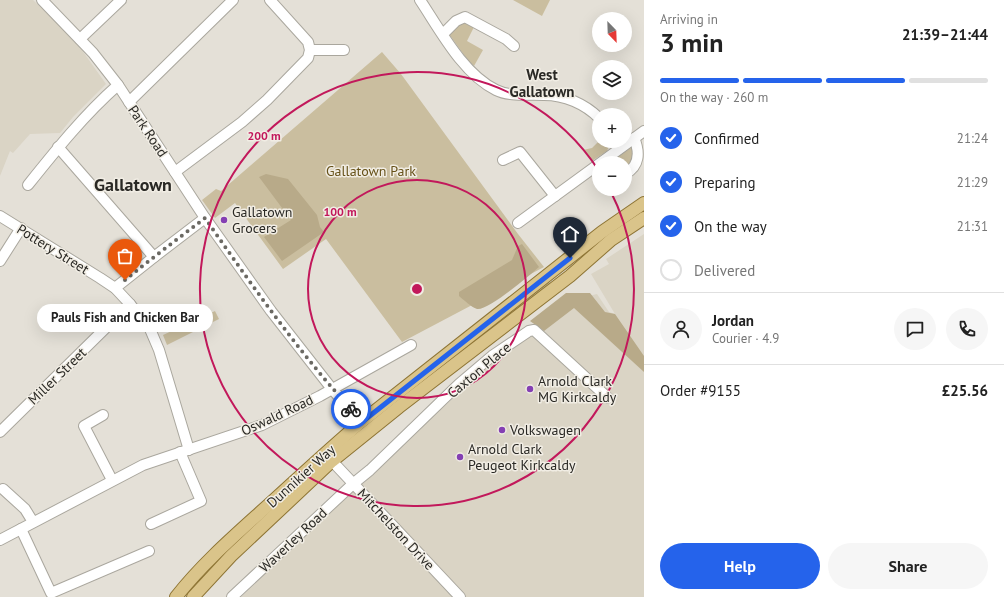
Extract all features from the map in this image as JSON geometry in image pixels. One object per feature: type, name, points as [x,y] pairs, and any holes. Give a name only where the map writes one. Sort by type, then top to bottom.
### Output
[{"type":"main road","name":"Dunnikier Way","points":[[176,597],[189,581],[222,547],[324,454],[362,422],[602,232],[644,203]]},
{"type":"main road","name":"Dunnikier Way","points":[[193,597],[231,556],[332,461],[399,407],[564,280],[611,240],[644,218]]},
{"type":"main road","points":[[362,422],[365,425],[370,425],[399,407]]},
{"type":"main road","points":[[291,485],[321,463],[328,460],[332,461]]},
{"type":"street","name":"Park Road","points":[[42,0],[93,53],[118,85],[205,218],[271,312],[332,389],[362,422]]},
{"type":"street","points":[[80,39],[121,0]]},
{"type":"street","points":[[129,102],[233,0]]},
{"type":"street","points":[[175,172],[242,122],[267,100],[308,58],[310,50],[308,42],[270,0]]},
{"type":"street","points":[[420,0],[457,55],[477,76],[497,91],[515,95],[546,94],[568,98],[592,111]]},
{"type":"street","points":[[443,34],[456,21],[465,17],[506,39],[514,46]]},
{"type":"street","points":[[310,50],[344,50]]},
{"type":"street","points":[[28,185],[58,147],[95,105],[118,85]]},
{"type":"street","points":[[632,169],[638,160],[638,151],[634,138],[644,131]]},
{"type":"street","points":[[58,147],[154,257]]},
{"type":"street","points":[[608,156],[617,148]]},
{"type":"street","points":[[503,160],[520,152],[555,196]]},
{"type":"street","points":[[518,223],[592,170]]},
{"type":"street","name":"Pottery Street","points":[[0,216],[115,288],[150,329],[159,350],[185,451]]},
{"type":"street","points":[[115,288],[205,218]]},
{"type":"street","points":[[0,261],[21,228]]},
{"type":"street","name":"Miller Street","points":[[0,432],[130,304]]},
{"type":"street","name":"Caxton Place","points":[[354,483],[370,470],[459,384],[492,356],[529,331],[534,330],[608,398]]},
{"type":"street","name":"Oswald Road","points":[[0,540],[112,480],[144,465],[262,425],[332,389],[411,345]]},
{"type":"street","points":[[104,415],[84,426],[112,480]]},
{"type":"street","points":[[151,524],[201,501],[185,451]]},
{"type":"street","name":"Mitchelston Drive","points":[[332,461],[460,597]]},
{"type":"street","name":"Waverley Road","points":[[232,597],[354,483]]},
{"type":"street","points":[[3,489],[25,509],[33,522]]},
{"type":"street","points":[[21,528],[52,595],[150,551]]},
{"type":"shaded area","points":[[0,0],[33,0],[74,39],[106,84],[73,117],[60,133],[30,134],[13,153],[10,151],[0,176]]},
{"type":"shaded area","points":[[266,174],[288,179],[317,215],[320,227],[324,232],[282,261],[264,237],[291,220],[259,177]]},
{"type":"shaded area","points":[[644,234],[644,597],[241,597],[364,480],[485,369],[527,339],[543,323],[576,299],[597,294],[609,312],[615,314],[591,274],[609,264],[606,259]]},
{"type":"shaded area","points":[[522,244],[539,267],[509,292],[490,304],[477,309],[459,296],[459,292],[512,260],[518,246]]},
{"type":"shaded area","points":[[566,293],[590,293],[605,312],[615,314],[644,356],[644,372],[574,308],[544,331],[530,321]]},
{"type":"green space","points":[[513,0],[550,0],[542,16]]},
{"type":"green space","points":[[463,21],[475,25],[467,41],[483,50],[474,66],[469,62],[449,34]]},
{"type":"green space","name":"Gallatown Park","points":[[382,52],[401,74],[518,234],[544,267],[402,342],[326,239],[283,269],[235,203],[215,218],[202,200],[216,189],[221,191]]},
{"type":"green space","points":[[632,147],[634,149],[632,161],[632,156],[619,156]]},
{"type":"green space","points":[[592,148],[608,148],[607,151],[600,156],[592,156],[592,161],[583,150]]},
{"type":"green space","points":[[549,282],[552,286],[464,354],[435,371],[378,416],[377,414]]},
{"type":"green space","points":[[215,311],[219,319],[167,345],[163,335]]},
{"type":"way so far","points":[[125,280],[205,218],[271,312],[332,389],[351,409]]},
{"type":"place","name":"Gallatown Grocers","points":[[224,220]]},
{"type":"place","name":"Pauls Fish and Chicken Bar","points":[[125,280]]},
{"type":"place","name":"Arnold Clark MG Kirkcaldy","points":[[530,389]]},
{"type":"place","name":"Volkswagen","points":[[502,430]]},
{"type":"place","name":"Arnold Clark Peugeot Kirkcaldy","points":[[460,457]]},
{"type":"district","name":"West Gallatown","points":[[542,84]]},
{"type":"district","name":"Gallatown","points":[[133,185]]},
{"type":"route","points":[[351,409],[362,422],[570,258]]}]
